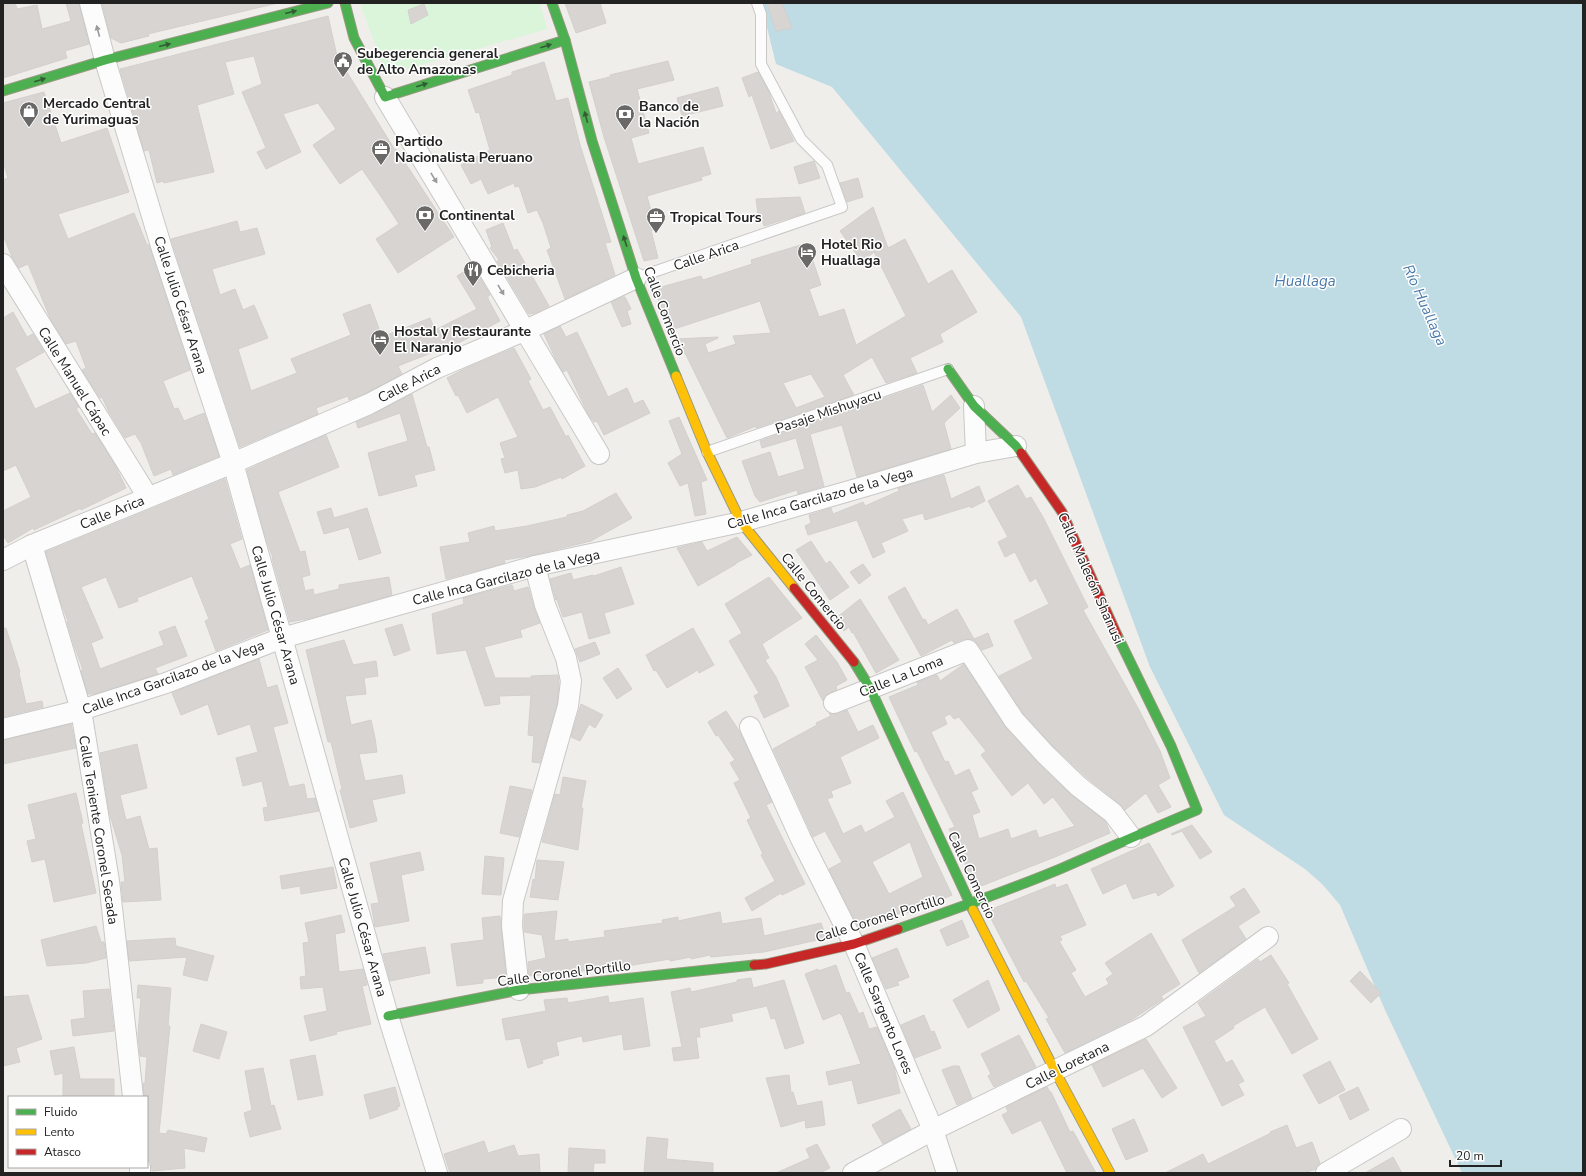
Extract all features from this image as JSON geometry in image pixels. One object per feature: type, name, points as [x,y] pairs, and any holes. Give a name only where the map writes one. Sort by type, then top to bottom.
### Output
[{"type":"street","name":"Calle Julio César Arana","points":[[90,3],[105,60],[162,249],[233,463],[388,1016],[437,1173]]},
{"type":"street","points":[[3,91],[105,60],[328,3]]},
{"type":"street","points":[[345,3],[354,38],[385,97],[599,454]]},
{"type":"street","name":"Calle Comercio","points":[[552,3],[565,40],[592,141],[636,278],[706,452],[741,522],[855,664],[870,688],[970,904],[1055,1071],[1110,1173]]},
{"type":"street","points":[[385,97],[565,40]]},
{"type":"street","name":"Calle Manuel Cápac","points":[[3,264],[148,497]]},
{"type":"street","name":"Calle Arica","points":[[3,560],[32,545],[233,463],[369,404],[437,368],[526,330],[636,278]]},
{"type":"street","name":"Calle Malecón Shanusi","points":[[948,370],[974,406],[1016,446],[1062,512],[1128,660],[1171,746],[1197,810]]},
{"type":"street","points":[[974,406],[976,453]]},
{"type":"street","name":"Calle Inca Garcilazo de la Vega","points":[[3,728],[80,710],[166,683],[282,638],[535,566],[741,522],[976,453],[1016,446]]},
{"type":"street","name":"Calle Teniente Coronel Secada","points":[[32,545],[80,710],[109,881],[133,1096]]},
{"type":"street","points":[[519,990],[512,926],[513,901],[568,706],[571,681],[566,658],[545,605],[535,566]]},
{"type":"street","name":"Calle La Loma","points":[[834,703],[968,650],[1014,720],[1045,754],[1078,786],[1113,813],[1131,837]]},
{"type":"street","name":"Calle Sargento Lores","points":[[750,727],[801,839],[854,944],[933,1130],[947,1173]]},
{"type":"street","name":"Calle Coronel Portillo","points":[[388,1016],[519,990],[766,964],[854,944],[970,904],[1060,869],[1131,837],[1197,810]]},
{"type":"street","name":"Calle Loretana","points":[[853,1173],[933,1130],[1146,1026],[1268,937]]},
{"type":"street","points":[[1327,1173],[1401,1129]]},
{"type":"lane","name":"Calle Arica","points":[[636,278],[842,208],[827,165],[800,139],[760,64],[761,14],[757,3]]},
{"type":"lane","name":"Pasaje Mishuyacu","points":[[706,452],[948,370]]},
{"type":"green space","points":[[360,3],[540,3],[547,29],[386,75]]},
{"type":"water","name":"Huallaga","points":[[761,3],[1583,3],[1583,1173],[1462,1173],[1385,1010],[1340,905],[1323,885],[1305,869],[1224,815],[1150,667],[1021,317],[832,87],[776,64]]},
{"type":"building","points":[[3,3],[15,3],[17,9],[37,5],[42,29],[71,21],[66,3],[79,3],[89,44],[65,51],[67,58],[3,78]]},
{"type":"building","points":[[102,3],[278,3],[148,34],[149,36],[121,43],[111,38]]},
{"type":"building","points":[[565,3],[600,3],[606,23],[576,33]]},
{"type":"building","points":[[767,3],[782,3],[792,28],[776,31]]},
{"type":"building","points":[[424,4],[428,15],[411,24],[408,10]]},
{"type":"building","points":[[328,16],[337,56],[395,150],[396,149],[454,237],[398,273],[376,239],[399,224],[384,201],[362,169],[340,184],[313,145],[336,129],[318,103],[283,114],[301,152],[266,169],[257,152],[266,148],[242,92],[262,84],[254,56],[225,62],[234,94],[197,105],[214,172],[164,183],[163,181],[157,183],[149,150],[144,151],[120,69]]},
{"type":"building","points":[[668,61],[674,80],[637,89],[649,133],[631,138],[638,164],[703,147],[711,174],[701,177],[702,180],[647,196],[656,229],[651,230],[658,258],[644,261],[604,137],[589,82],[610,77],[610,75]]},
{"type":"building","points":[[544,62],[556,101],[568,98],[580,145],[611,242],[605,243],[615,275],[565,299],[547,250],[551,248],[543,223],[537,210],[528,213],[519,186],[515,187],[514,183],[488,194],[481,179],[471,184],[461,165],[490,150],[479,112],[476,113],[468,90],[512,75],[512,72]]},
{"type":"building","points":[[758,72],[768,90],[776,113],[779,111],[794,141],[771,149],[752,95],[749,97],[742,78]]},
{"type":"building","points":[[718,87],[723,106],[682,116],[677,98]]},
{"type":"building","points":[[44,92],[61,143],[107,128],[129,192],[58,214],[68,239],[134,213],[147,245],[149,245],[190,370],[163,381],[174,409],[178,408],[184,421],[204,413],[219,456],[173,475],[171,469],[154,476],[141,443],[135,434],[125,438],[109,412],[102,397],[100,398],[82,370],[86,368],[76,341],[66,344],[50,318],[28,264],[19,268],[12,257],[3,235],[3,180],[8,178],[3,162],[3,103]]},
{"type":"building","points":[[814,161],[820,178],[799,184],[794,167]]},
{"type":"building","points":[[858,178],[863,197],[847,202],[840,183]]},
{"type":"building","points":[[800,197],[805,213],[764,226],[760,214],[758,214],[756,199]]},
{"type":"building","points":[[873,207],[888,248],[905,239],[928,284],[952,270],[977,312],[940,334],[943,342],[910,358],[917,373],[886,383],[872,357],[843,375],[854,395],[756,428],[756,426],[727,438],[685,353],[681,355],[675,339],[718,337],[705,344],[708,353],[736,344],[733,336],[771,333],[760,301],[671,330],[654,289],[701,276],[703,280],[752,264],[751,260],[807,243],[821,285],[809,289],[819,317],[844,309],[856,345],[906,316],[874,252],[862,262],[840,231]],"holes":[[[811,374],[825,397],[796,408],[783,383]]]},
{"type":"building","points":[[237,221],[240,232],[257,228],[265,254],[212,269],[220,295],[235,289],[243,310],[254,305],[268,338],[238,349],[251,391],[297,373],[291,359],[351,335],[343,314],[370,304],[382,337],[430,318],[435,330],[477,309],[457,276],[470,268],[474,274],[477,272],[490,295],[488,296],[488,299],[500,321],[447,349],[446,347],[398,366],[402,374],[364,394],[349,400],[348,396],[316,408],[318,414],[240,447],[171,239]]},
{"type":"building","points":[[503,223],[514,251],[517,249],[549,306],[535,313],[529,314],[497,261],[499,260],[490,248],[492,247],[486,230]]},
{"type":"building","points":[[625,297],[631,309],[627,311],[631,324],[622,327],[611,302]]},
{"type":"building","points":[[13,312],[27,337],[33,334],[44,352],[15,368],[35,409],[70,393],[79,407],[76,409],[92,434],[95,433],[115,465],[126,488],[81,510],[81,508],[34,530],[33,528],[8,543],[3,535],[3,511],[31,497],[16,465],[3,471],[3,318]]},
{"type":"building","points":[[560,326],[566,337],[577,332],[608,397],[627,388],[634,404],[643,400],[650,413],[604,435],[597,421],[594,422],[588,414],[567,370],[563,372],[557,362],[544,334]]},
{"type":"building","points":[[514,348],[531,379],[528,381],[543,410],[550,407],[566,437],[568,435],[585,466],[562,479],[561,477],[535,487],[521,489],[518,470],[505,473],[501,459],[505,458],[500,443],[518,437],[498,397],[467,413],[447,378],[466,368]]},
{"type":"building","points":[[923,385],[932,412],[951,395],[960,408],[944,423],[951,449],[857,477],[842,425],[810,434],[824,486],[798,494],[797,490],[760,502],[755,496],[742,461],[770,452],[778,477],[805,469],[796,438],[762,448],[760,441]]},
{"type":"building","points":[[412,394],[435,470],[414,475],[417,486],[379,496],[368,453],[408,441],[400,413],[358,428],[356,422]]},
{"type":"building","points":[[679,417],[707,480],[701,482],[706,514],[695,516],[688,483],[680,486],[668,463],[682,454],[669,421]]},
{"type":"building","points":[[326,435],[339,467],[278,492],[300,552],[305,551],[310,575],[302,577],[305,591],[313,589],[314,595],[339,589],[339,585],[389,577],[392,595],[311,618],[290,622],[247,470]]},
{"type":"building","points":[[944,475],[951,499],[979,486],[985,501],[971,508],[970,506],[925,520],[923,513],[902,519],[908,531],[881,543],[885,552],[873,558],[857,520],[808,535],[805,526],[811,523],[809,515],[831,508],[833,514],[863,502],[865,506],[899,491],[898,488]]},
{"type":"building","points":[[225,479],[242,539],[230,544],[240,569],[250,565],[268,630],[216,651],[205,621],[209,619],[192,576],[137,598],[138,601],[119,608],[106,577],[81,587],[103,638],[91,643],[100,669],[164,645],[159,632],[175,626],[187,656],[155,668],[158,674],[95,694],[88,694],[81,671],[83,670],[46,552]]},
{"type":"building","points":[[1018,485],[1026,499],[1031,497],[1043,517],[1088,607],[1083,610],[1139,710],[1160,751],[1170,778],[1158,785],[1171,807],[1158,813],[1146,793],[1125,810],[1120,804],[1086,777],[1053,746],[1023,713],[999,676],[1033,659],[1014,621],[1049,604],[1036,578],[1030,582],[1015,552],[1005,557],[998,542],[1008,537],[988,501]]},
{"type":"building","points":[[616,493],[632,518],[591,541],[529,556],[504,560],[505,563],[446,579],[440,547],[470,542],[468,533],[494,526],[495,531],[567,517],[567,515],[583,511]]},
{"type":"building","points":[[331,508],[334,518],[367,508],[381,553],[359,560],[349,527],[324,534],[317,512]]},
{"type":"building","points":[[737,537],[752,555],[698,586],[677,548],[702,542],[707,551]]},
{"type":"building","points":[[811,541],[826,564],[830,561],[849,587],[830,600],[796,550]]},
{"type":"building","points":[[863,564],[871,575],[859,584],[850,572]]},
{"type":"building","points":[[621,567],[634,604],[604,613],[610,633],[589,639],[582,612],[563,617],[550,579],[571,573],[573,580],[594,576]]},
{"type":"building","points":[[769,577],[802,618],[762,644],[769,658],[765,660],[776,677],[789,706],[764,718],[754,696],[759,693],[729,641],[742,633],[725,604]]},
{"type":"building","points":[[512,585],[514,591],[528,587],[540,623],[520,630],[522,637],[484,647],[495,678],[531,678],[531,676],[558,675],[559,683],[557,704],[540,763],[532,762],[534,736],[528,735],[531,695],[499,696],[500,704],[485,706],[466,650],[437,654],[432,614],[464,604],[463,598]]},
{"type":"building","points":[[905,587],[923,620],[925,619],[928,625],[957,609],[974,639],[988,633],[993,646],[982,650],[974,640],[964,639],[954,643],[952,640],[921,656],[888,597]]},
{"type":"building","points":[[860,599],[899,660],[876,673],[853,632],[852,633],[849,627],[844,631],[835,619]]},
{"type":"building","points":[[402,624],[410,650],[394,656],[385,629]]},
{"type":"building","points":[[3,628],[6,628],[20,672],[26,704],[42,701],[43,707],[3,717]]},
{"type":"building","points":[[693,628],[714,665],[699,673],[698,670],[667,688],[656,670],[654,671],[646,655]]},
{"type":"building","points":[[816,635],[837,662],[847,680],[836,686],[837,689],[825,696],[823,701],[805,667],[818,660],[805,644]]},
{"type":"building","points":[[344,640],[353,665],[376,661],[378,676],[364,678],[366,694],[345,696],[351,725],[371,720],[377,752],[359,754],[365,781],[402,775],[405,793],[372,800],[377,821],[350,828],[340,790],[342,789],[331,742],[328,742],[306,650]]},
{"type":"building","points":[[595,642],[600,654],[580,662],[575,649]]},
{"type":"building","points":[[259,659],[267,688],[277,685],[288,723],[273,727],[289,787],[304,784],[307,799],[315,798],[319,811],[265,821],[263,808],[268,807],[262,781],[243,786],[236,758],[258,752],[250,724],[218,735],[208,704],[181,715],[172,693]]},
{"type":"building","points":[[964,664],[1006,728],[1037,762],[1070,794],[1105,821],[1110,833],[1055,857],[976,888],[949,829],[955,827],[917,751],[915,752],[889,697],[918,685],[917,682],[937,675],[940,681]],"holes":[[[950,714],[954,719],[959,717],[986,751],[981,755],[1012,796],[1028,783],[1044,804],[1053,797],[1075,826],[1039,838],[1036,830],[1011,839],[1008,829],[979,839],[972,815],[980,812],[971,792],[978,789],[969,769],[955,776],[948,761],[945,762],[931,732],[947,724],[944,717]]]},
{"type":"building","points":[[618,668],[632,689],[617,699],[603,678]]},
{"type":"building","points":[[581,704],[603,715],[595,728],[589,724],[580,741],[571,737]]},
{"type":"building","points":[[847,710],[858,732],[873,725],[879,738],[840,757],[851,783],[831,791],[833,797],[827,799],[843,834],[861,825],[865,833],[895,817],[886,801],[903,792],[952,895],[934,903],[933,901],[910,912],[907,913],[906,911],[859,929],[829,869],[842,862],[825,831],[813,837],[773,749],[817,725],[816,723],[831,716],[829,713],[838,714]],"holes":[[[910,842],[923,877],[889,894],[872,862]]]},
{"type":"building","points":[[726,711],[740,732],[772,802],[766,805],[805,884],[782,895],[781,893],[752,911],[745,898],[775,881],[761,855],[763,854],[747,820],[751,818],[734,783],[740,780],[730,763],[735,760],[718,735],[716,736],[708,722]]},
{"type":"building","points":[[71,724],[76,748],[3,764],[3,740]]},
{"type":"building","points":[[137,744],[147,788],[120,795],[126,820],[140,816],[149,849],[157,848],[161,900],[123,902],[121,882],[125,882],[122,855],[109,812],[100,753]]},
{"type":"building","points":[[563,777],[586,781],[581,808],[583,808],[578,850],[542,842],[555,794],[560,795]]},
{"type":"building","points":[[510,786],[532,790],[519,837],[500,833]]},
{"type":"building","points":[[76,793],[96,893],[54,902],[45,859],[32,862],[27,841],[36,839],[28,805]]},
{"type":"building","points":[[1192,825],[1212,852],[1200,859],[1182,831],[1172,835],[1171,834]]},
{"type":"building","points":[[1149,843],[1174,886],[1158,896],[1156,892],[1133,899],[1126,883],[1103,894],[1091,869]]},
{"type":"building","points":[[420,852],[424,870],[401,875],[409,921],[375,927],[371,904],[379,903],[370,863]]},
{"type":"building","points":[[485,856],[504,858],[501,895],[482,894]]},
{"type":"building","points":[[537,860],[564,862],[558,900],[530,897],[533,879],[535,880]]},
{"type":"building","points":[[333,867],[337,888],[301,894],[300,886],[282,889],[280,876]]},
{"type":"building","points":[[1055,884],[1056,888],[1067,884],[1086,925],[1060,936],[1062,940],[1059,941],[1076,970],[1071,973],[1085,997],[1109,984],[1106,979],[1113,974],[1105,963],[1151,933],[1180,984],[1161,996],[1163,999],[1133,1019],[1065,1053],[1046,1019],[1049,1018],[1026,981],[1024,982],[987,911]]},
{"type":"building","points":[[1244,888],[1260,912],[1238,926],[1246,939],[1199,973],[1182,940],[1236,906],[1230,897]]},
{"type":"building","points":[[557,911],[554,941],[568,939],[568,942],[605,937],[604,931],[663,923],[662,920],[678,917],[678,921],[720,912],[722,924],[761,918],[764,936],[821,923],[826,938],[764,952],[711,957],[710,955],[670,961],[670,959],[621,967],[529,976],[528,962],[546,958],[542,935],[524,932],[524,915]]},
{"type":"building","points":[[341,915],[345,932],[335,934],[339,972],[363,969],[367,985],[362,986],[371,1024],[336,1032],[337,1034],[310,1041],[304,1016],[327,1011],[323,987],[301,989],[300,977],[306,976],[303,943],[309,942],[305,923]]},
{"type":"building","points":[[500,916],[506,977],[483,979],[483,983],[457,986],[451,944],[484,940],[482,918]]},
{"type":"building","points":[[962,920],[969,937],[947,946],[940,930]]},
{"type":"building","points":[[96,926],[101,942],[104,942],[106,958],[86,963],[47,966],[41,940]]},
{"type":"building","points":[[175,938],[176,946],[214,956],[207,981],[183,975],[187,957],[129,961],[127,941]]},
{"type":"building","points":[[425,947],[430,973],[390,981],[383,954]]},
{"type":"building","points":[[897,948],[909,977],[897,982],[899,985],[886,989],[872,958]]},
{"type":"building","points":[[1271,955],[1289,983],[1287,984],[1318,1039],[1292,1054],[1265,1007],[1233,1026],[1234,1028],[1214,1041],[1226,1063],[1232,1060],[1244,1081],[1238,1084],[1244,1095],[1222,1106],[1183,1027],[1206,1016],[1198,1003],[1258,959],[1260,962]]},
{"type":"building","points":[[836,965],[846,993],[849,992],[859,1014],[863,1012],[869,1029],[877,1027],[894,1067],[900,1093],[858,1104],[852,1080],[829,1085],[826,1072],[861,1064],[842,1015],[840,1013],[823,1020],[805,974]]},
{"type":"building","points":[[1360,971],[1381,993],[1371,1003],[1350,981]]},
{"type":"building","points":[[751,978],[753,988],[784,980],[804,1043],[785,1049],[775,1018],[771,1019],[767,1006],[731,1014],[733,1021],[699,1028],[700,1037],[696,1037],[699,1058],[674,1061],[672,1048],[682,1047],[671,992],[690,988],[691,992],[737,982],[737,980]]},
{"type":"building","points":[[988,980],[1000,1010],[968,1028],[953,1000]]},
{"type":"building","points":[[138,985],[171,988],[168,1026],[170,1026],[159,1133],[166,1134],[168,1130],[207,1138],[204,1152],[184,1148],[185,1168],[152,1171],[151,1162],[148,1159],[148,1096],[144,1096],[143,1083],[145,1083],[147,1057],[140,1056],[138,1034],[141,998],[137,998]]},
{"type":"building","points":[[109,989],[114,1031],[73,1036],[71,1020],[85,1018],[83,991]]},
{"type":"building","points":[[28,995],[42,1039],[16,1048],[20,1062],[3,1066],[3,997]]},
{"type":"building","points":[[608,996],[609,1003],[643,998],[650,1046],[624,1050],[622,1034],[583,1042],[582,1036],[556,1042],[559,1055],[542,1060],[543,1063],[528,1068],[520,1038],[506,1040],[502,1019],[546,1011],[544,1000],[567,998],[568,1003]]},
{"type":"building","points":[[924,1015],[931,1032],[934,1031],[941,1048],[915,1058],[901,1025]]},
{"type":"building","points":[[201,1024],[227,1032],[219,1059],[193,1051]]},
{"type":"building","points":[[1019,1035],[1036,1067],[994,1087],[988,1076],[991,1074],[981,1054]]},
{"type":"building","points":[[1146,1039],[1177,1088],[1162,1098],[1143,1068],[1103,1087],[1092,1065]]},
{"type":"building","points":[[74,1047],[80,1079],[114,1079],[114,1096],[63,1096],[63,1073],[55,1075],[50,1051]]},
{"type":"building","points":[[315,1055],[323,1095],[298,1100],[290,1060]]},
{"type":"building","points":[[1330,1061],[1345,1090],[1319,1104],[1303,1075]]},
{"type":"building","points":[[953,1066],[959,1066],[972,1098],[957,1105],[942,1070]]},
{"type":"building","points":[[263,1068],[271,1106],[274,1105],[281,1129],[250,1137],[244,1113],[252,1110],[245,1071]]},
{"type":"building","points":[[789,1075],[791,1093],[793,1092],[797,1106],[822,1101],[825,1125],[806,1128],[805,1120],[781,1127],[766,1078]]},
{"type":"building","points":[[395,1087],[400,1106],[397,1107],[398,1109],[370,1119],[364,1095]]},
{"type":"building","points":[[1047,1087],[1051,1092],[1070,1132],[1073,1131],[1096,1173],[1067,1173],[1041,1120],[1012,1134],[1002,1115],[1008,1112],[1006,1107]]},
{"type":"building","points":[[1358,1087],[1369,1110],[1350,1120],[1339,1096]]},
{"type":"building","points":[[900,1109],[911,1129],[883,1144],[872,1125]]},
{"type":"building","points":[[1134,1119],[1148,1151],[1126,1160],[1112,1129]]},
{"type":"building","points":[[1287,1125],[1296,1148],[1312,1142],[1320,1163],[1316,1169],[1304,1173],[1165,1173],[1203,1154],[1208,1164],[1271,1133],[1270,1132]]},
{"type":"building","points":[[647,1137],[668,1139],[666,1159],[713,1163],[713,1173],[644,1173]]},
{"type":"building","points":[[484,1141],[488,1153],[514,1145],[518,1156],[539,1154],[540,1173],[450,1173],[444,1154]]},
{"type":"building","points":[[817,1144],[830,1168],[820,1173],[776,1173],[810,1158],[806,1149]]},
{"type":"building","points":[[569,1148],[605,1150],[605,1163],[594,1163],[593,1173],[568,1173]]},
{"type":"building","points":[[1393,1157],[1402,1173],[1365,1173]]},
{"type":"traffic: fast","points":[[3,91],[105,60],[328,3]]},
{"type":"traffic: fast","points":[[345,3],[354,38],[385,97],[565,40]]},
{"type":"traffic: fast","points":[[552,3],[565,40],[592,141],[636,278],[676,376]]},
{"type":"traffic: fast","points":[[948,369],[974,406],[1016,446],[1021,453]]},
{"type":"traffic: fast","points":[[898,929],[1040,877],[1197,810],[1171,746],[1117,635]]},
{"type":"traffic: fast","points":[[854,662],[870,688],[973,910]]},
{"type":"traffic: fast","points":[[388,1016],[519,990],[754,965]]},
{"type":"traffic: slow","points":[[676,376],[707,452],[741,522],[794,588]]},
{"type":"traffic: slow","points":[[973,910],[1055,1071],[1110,1173]]},
{"type":"traffic: jam","points":[[1021,453],[1062,512],[1117,635]]},
{"type":"traffic: jam","points":[[794,588],[854,662]]},
{"type":"traffic: jam","points":[[754,965],[766,964],[854,944],[898,929]]},
{"type":"place","name":"Subegerencia general de Alto Amazonas","points":[[343,78]]},
{"type":"place","name":"Mercado Central de Yurimaguas","points":[[29,128]]},
{"type":"place","name":"Banco de la Nación","points":[[625,131]]},
{"type":"place","name":"Partido Nacionalista Peruano","points":[[381,166]]},
{"type":"place","name":"Continental","points":[[425,232]]},
{"type":"place","name":"Tropical Tours","points":[[656,234]]},
{"type":"place","name":"Hotel Rio Huallaga","points":[[807,269]]},
{"type":"place","name":"Cebicheria","points":[[473,287]]},
{"type":"place","name":"Hostal y Restaurante El Naranjo","points":[[380,356]]},
{"type":"water label","name":"Río Huallaga","points":[[1425,305]]}]
